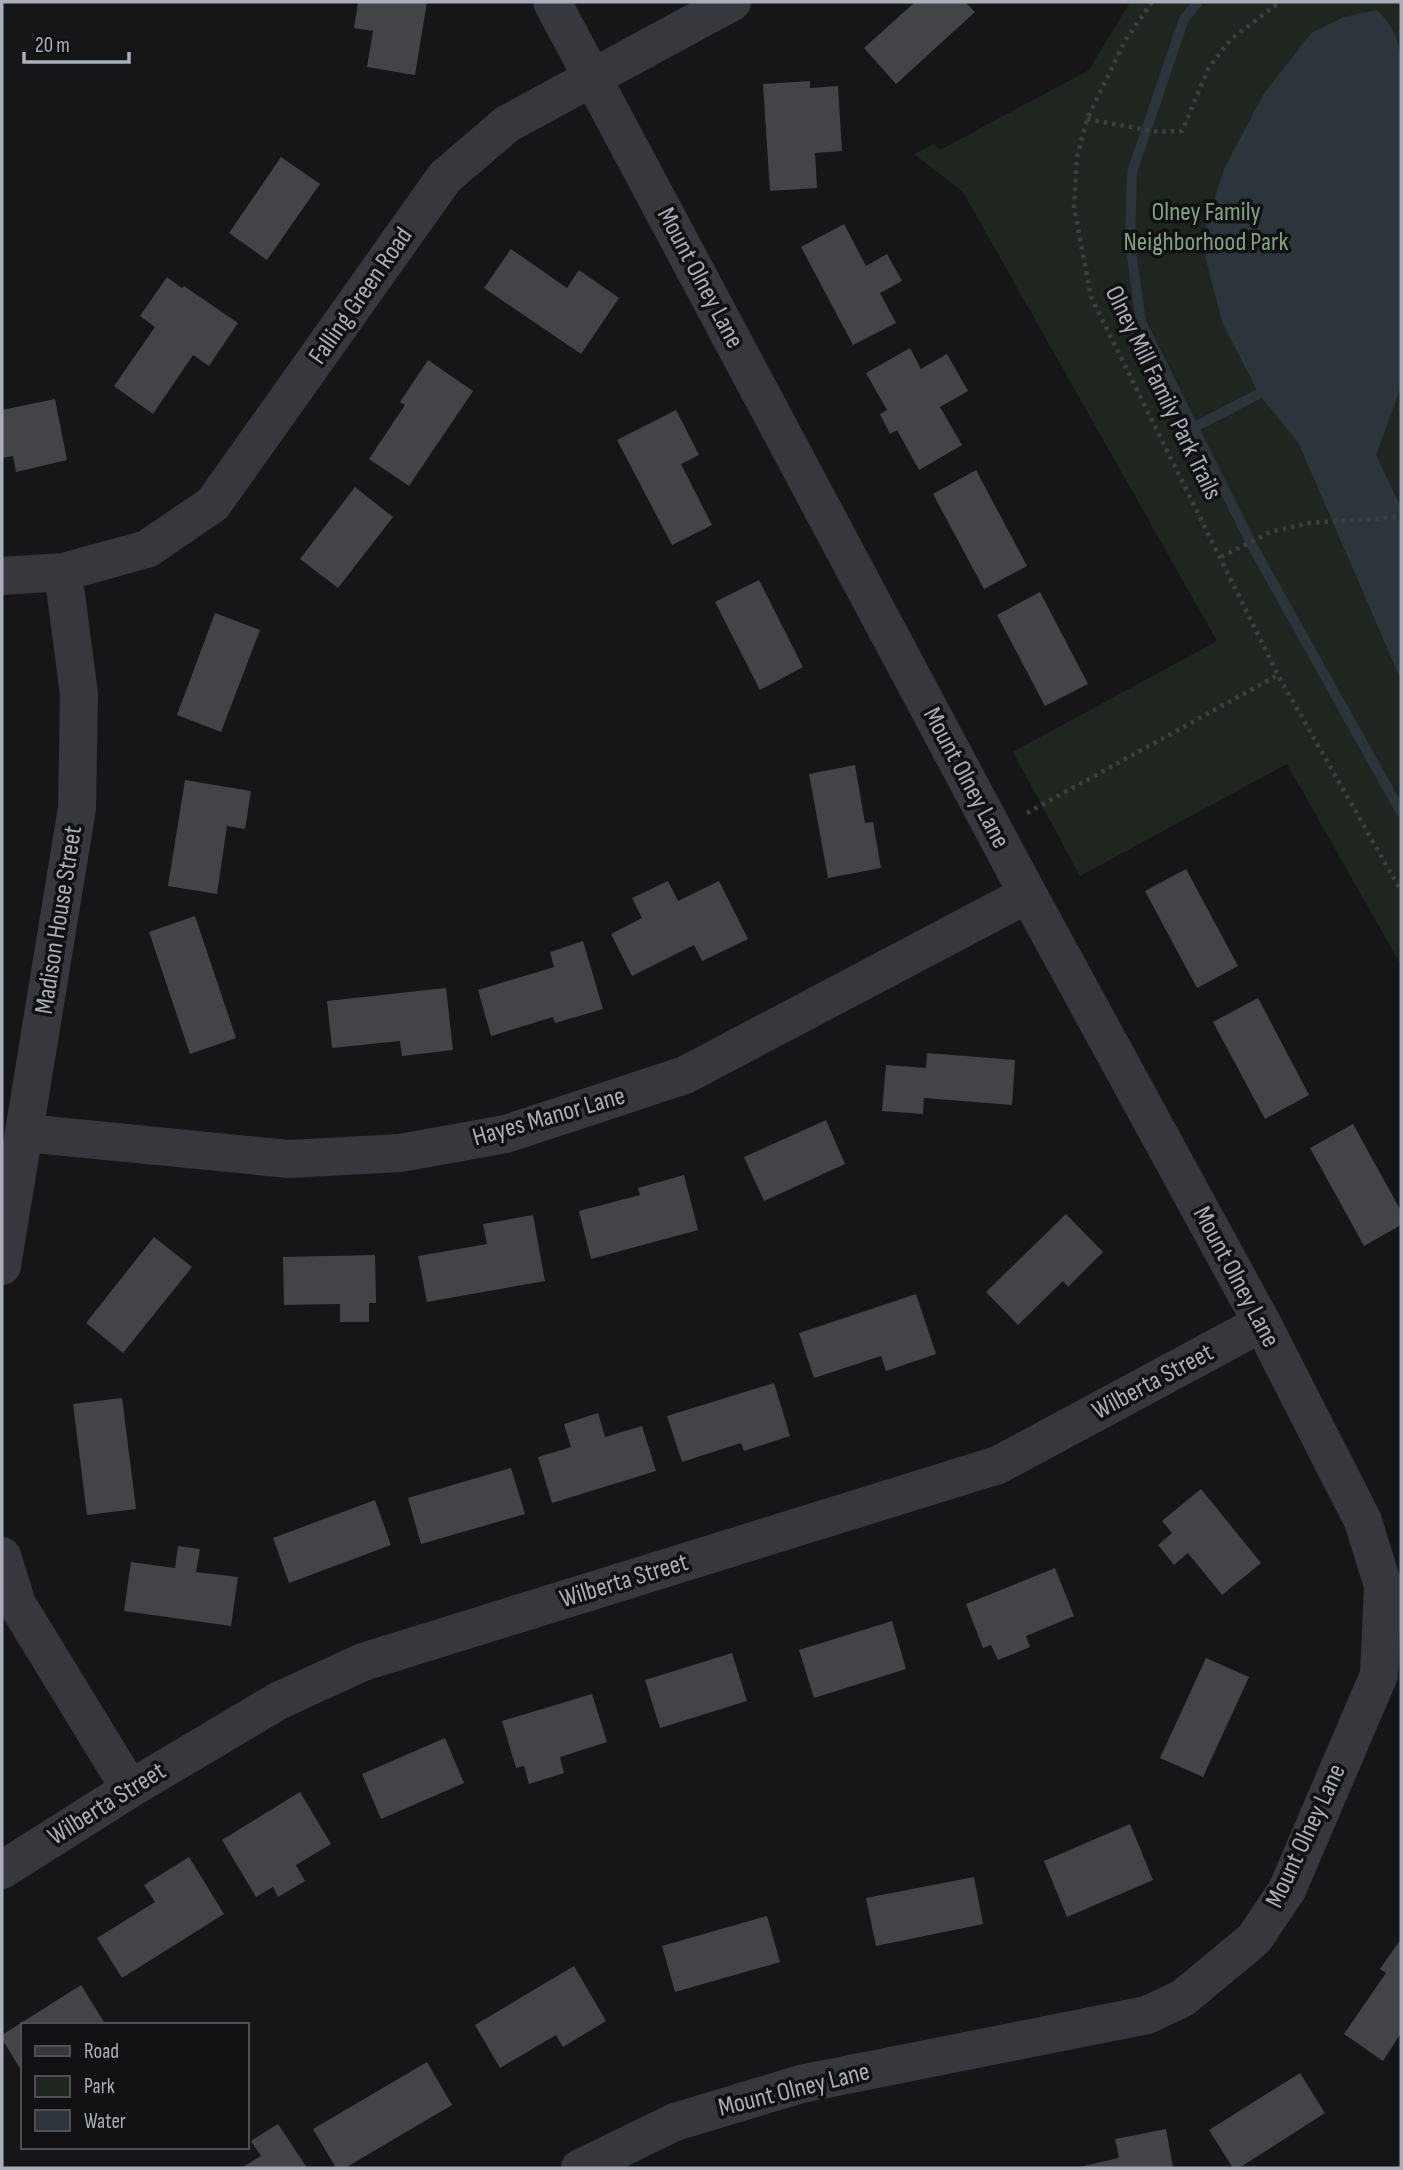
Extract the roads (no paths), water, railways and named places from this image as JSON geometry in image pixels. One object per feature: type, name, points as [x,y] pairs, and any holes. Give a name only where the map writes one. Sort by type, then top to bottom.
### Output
[{"type":"street","name":"Mount Olney Lane","points":[[552,2],[994,831],[1262,1323],[1363,1521],[1383,1586],[1379,1675],[1287,1890],[1254,1939],[1182,1998],[1147,2015],[801,2084],[675,2122],[580,2168]]},
{"type":"street","name":"Falling Green Road","points":[[2,576],[63,572],[147,549],[213,504],[445,177],[507,124],[732,2]]},
{"type":"street","name":"Madison House Street","points":[[2,1266],[77,808],[79,694],[63,572]]},
{"type":"street","name":"Hayes Manor Lane","points":[[24,1133],[289,1158],[400,1153],[506,1134],[685,1075],[1028,894]]},
{"type":"street","name":"Wilberta Street","points":[[2,1870],[130,1789],[278,1701],[363,1662],[998,1465],[1262,1323]]},
{"type":"street","points":[[2,1556],[17,1604],[130,1789]]},
{"type":"water","points":[[1377,10],[1394,33],[1401,61],[1401,387],[1376,455],[1401,507],[1401,680],[1299,444],[1259,394],[1222,322],[1201,240],[1225,167],[1263,95],[1311,33],[1344,17]]},
{"type":"waterway","points":[[1198,2],[1184,19],[1132,172],[1130,244],[1141,322],[1254,549],[1401,812]]},
{"type":"waterway","points":[[1193,428],[1270,388]]},
{"type":"park label","name":"Olney Family Neighborhood Park","points":[[1206,227]]}]
